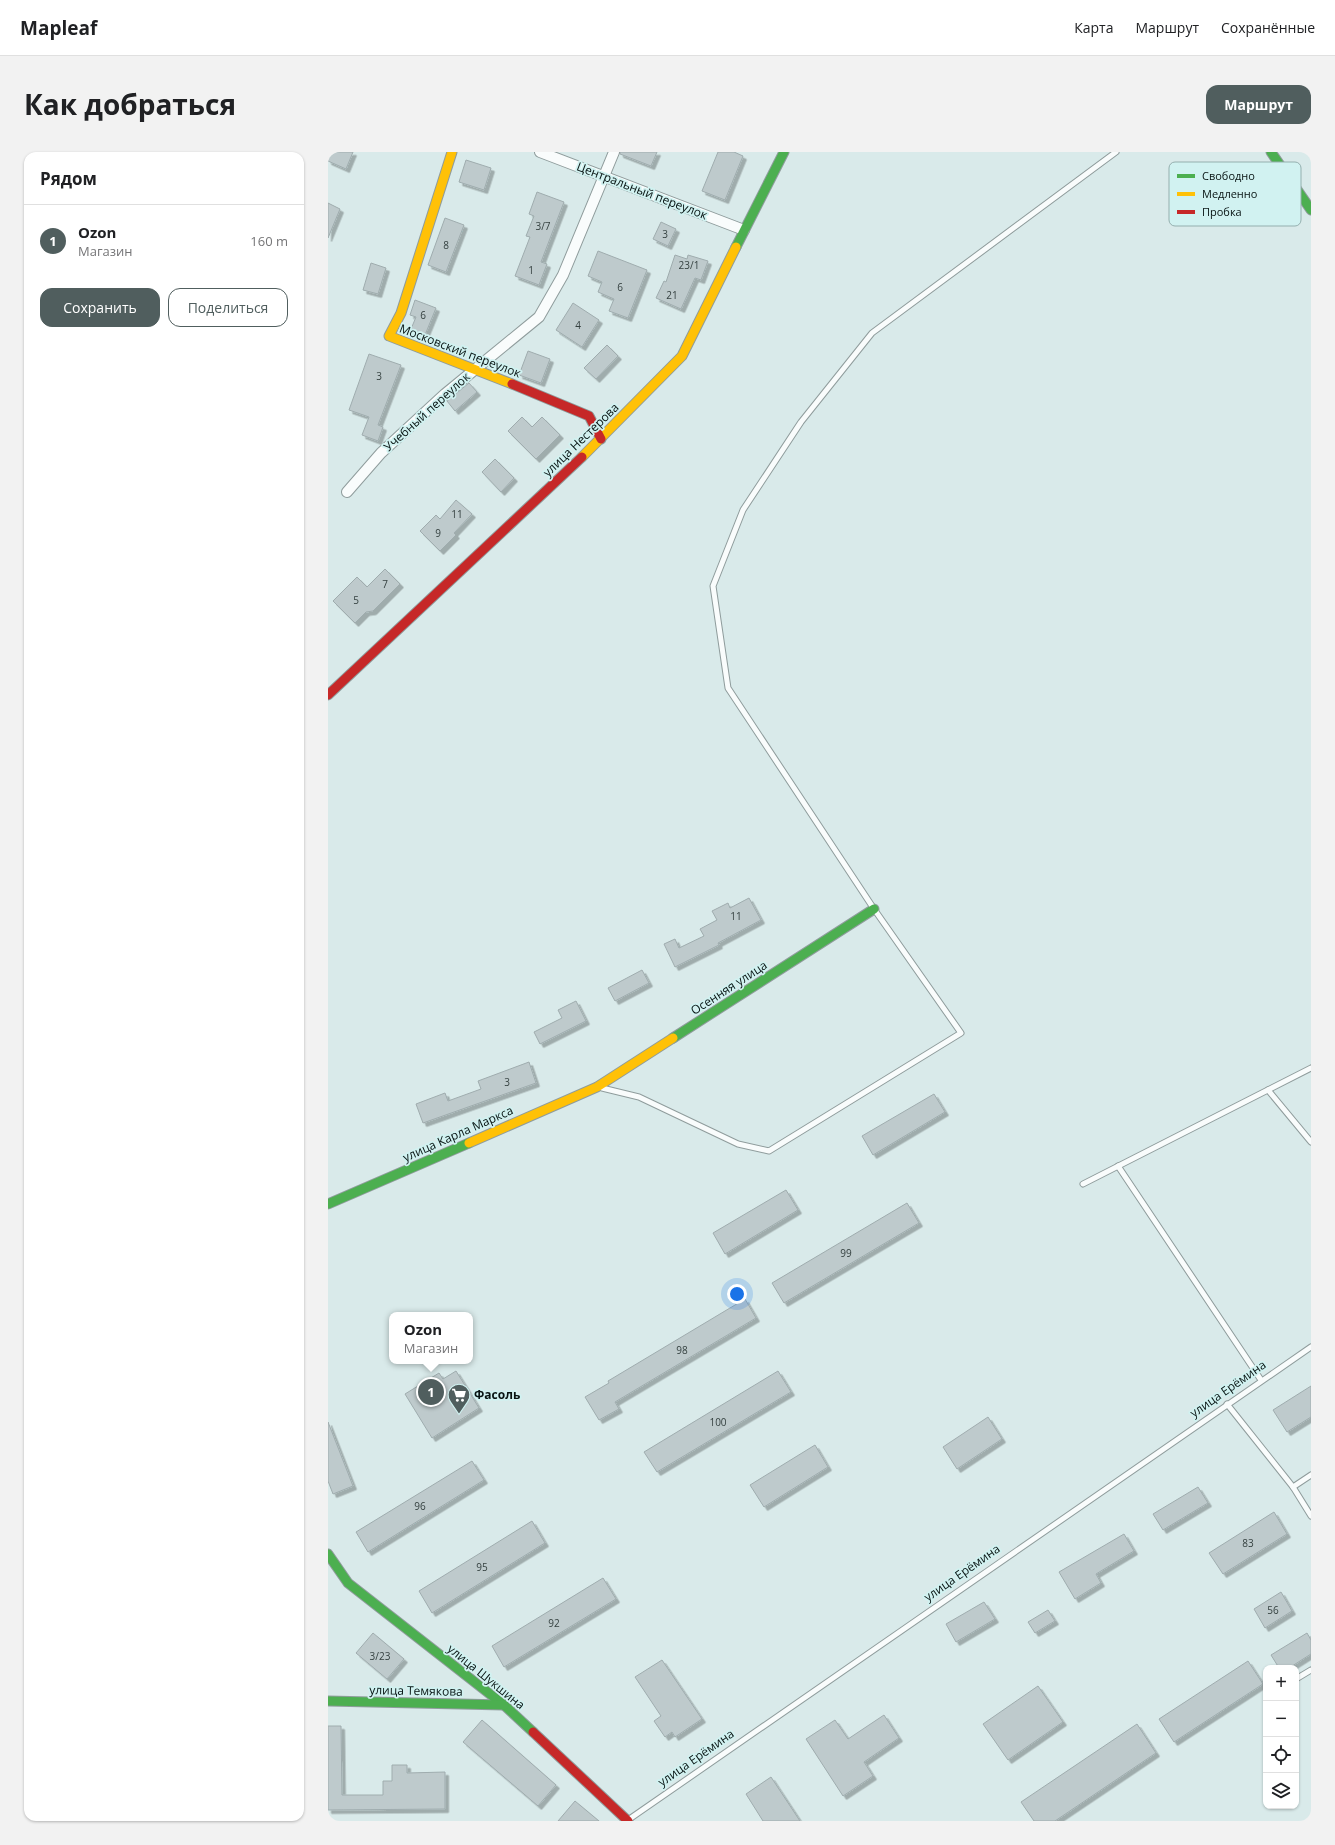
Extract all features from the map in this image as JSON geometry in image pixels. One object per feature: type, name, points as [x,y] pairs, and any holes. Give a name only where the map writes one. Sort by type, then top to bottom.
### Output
[{"type":"street","name":"Московский переулок","points":[[452,152],[401,313],[389,336],[476,369],[589,416],[601,439]]},
{"type":"street","name":"Центральный переулок","points":[[540,152],[744,230]]},
{"type":"street","name":"Учебный переулок","points":[[347,492],[381,453],[445,394],[539,317],[563,275],[614,152]]},
{"type":"street","name":"улица Нестерова","points":[[328,694],[601,439],[682,356],[784,152]]},
{"type":"street","points":[[1271,152],[1278,162]]},
{"type":"street","points":[[1301,196],[1311,210]]},
{"type":"street","name":"Осенняя улица","points":[[597,1087],[874,909]]},
{"type":"street","name":"улица Карла Маркса","points":[[328,1204],[597,1087]]},
{"type":"street","name":"улица Шукшина","points":[[328,1554],[348,1583],[504,1704],[628,1821]]},
{"type":"street","name":"улица Темякова","points":[[328,1701],[504,1704]]},
{"type":"lane","points":[[597,1087],[639,1097],[738,1144],[769,1151],[960,1033],[874,909],[728,688],[713,586],[743,510],[801,422],[872,333],[1116,152]]},
{"type":"lane","points":[[1083,1184],[1311,1068]]},
{"type":"lane","points":[[1268,1090],[1311,1142]]},
{"type":"lane","points":[[1118,1166],[1261,1380]]},
{"type":"lane","name":"улица Ерёмина","points":[[628,1821],[1261,1380],[1311,1347]]},
{"type":"lane","points":[[1227,1404],[1293,1487],[1311,1516]]},
{"type":"lane","points":[[1293,1487],[1311,1475]]},
{"type":"lane","points":[[1299,1677],[1311,1670]]},
{"type":"building","points":[[328,152],[353,152],[346,169],[328,161]]},
{"type":"building","points":[[620,152],[657,152],[651,166],[620,154]]},
{"type":"building","points":[[718,152],[734,152],[743,156],[725,200],[702,191]]},
{"type":"building","points":[[466,160],[491,168],[484,190],[459,182]]},
{"type":"building","points":[[537,192],[564,202],[541,262],[547,264],[539,285],[515,276],[530,237],[526,236],[534,216],[529,214]]},
{"type":"building","points":[[328,203],[340,209],[328,238]]},
{"type":"building","points":[[445,218],[464,225],[446,272],[428,265]]},
{"type":"building","points":[[661,222],[676,229],[668,246],[653,239]]},
{"type":"building","points":[[598,251],[647,270],[628,318],[609,311],[614,299],[598,292],[602,282],[588,276]]},
{"type":"building","points":[[675,255],[687,259],[688,255],[708,261],[701,280],[695,278],[681,309],[656,298],[664,281],[666,282]]},
{"type":"building","points":[[371,263],[386,268],[378,294],[363,290]]},
{"type":"building","points":[[415,300],[436,308],[425,335],[411,329],[416,317],[410,315]]},
{"type":"building","points":[[573,303],[599,320],[582,347],[556,330]]},
{"type":"building","points":[[607,345],[618,356],[596,379],[584,368]]},
{"type":"building","points":[[528,351],[550,359],[541,383],[519,375]]},
{"type":"building","points":[[369,354],[401,365],[378,425],[383,427],[378,441],[362,435],[369,417],[349,410]]},
{"type":"building","points":[[469,383],[477,392],[455,411],[447,401]]},
{"type":"building","points":[[522,417],[532,427],[542,417],[560,435],[536,459],[508,431]]},
{"type":"building","points":[[495,459],[514,478],[501,492],[482,472]]},
{"type":"building","points":[[456,500],[472,514],[454,533],[456,535],[440,551],[420,531],[436,515],[440,519]]},
{"type":"building","points":[[385,569],[400,584],[373,611],[366,612],[355,623],[333,601],[357,577],[367,587]]},
{"type":"building","points":[[749,898],[761,920],[718,943],[719,945],[675,967],[664,944],[675,939],[679,948],[704,936],[700,929],[717,920],[712,911],[728,903],[730,908]]},
{"type":"building","points":[[642,970],[649,983],[615,1001],[608,988]]},
{"type":"building","points":[[576,1001],[586,1021],[540,1044],[534,1032],[562,1018],[558,1010]]},
{"type":"building","points":[[529,1062],[536,1083],[423,1123],[416,1104],[445,1093],[448,1101],[481,1089],[478,1081]]},
{"type":"building","points":[[934,1094],[945,1112],[873,1155],[862,1136]]},
{"type":"building","points":[[786,1190],[798,1210],[725,1254],[713,1233]]},
{"type":"building","points":[[907,1203],[919,1223],[784,1303],[772,1283]]},
{"type":"building","points":[[745,1299],[756,1318],[615,1402],[619,1409],[599,1420],[585,1397],[609,1383],[608,1381]]},
{"type":"building","points":[[456,1371],[479,1408],[432,1438],[405,1394],[439,1373],[443,1379]]},
{"type":"building","points":[[778,1371],[791,1392],[657,1472],[644,1452]]},
{"type":"building","points":[[1311,1386],[1311,1417],[1287,1432],[1273,1410]]},
{"type":"building","points":[[988,1417],[1002,1439],[957,1469],[943,1447]]},
{"type":"building","points":[[328,1422],[353,1486],[333,1494],[328,1481]]},
{"type":"building","points":[[815,1445],[828,1467],[764,1507],[750,1485]]},
{"type":"building","points":[[472,1461],[484,1480],[368,1552],[356,1532]]},
{"type":"building","points":[[1198,1487],[1208,1503],[1163,1530],[1153,1514]]},
{"type":"building","points":[[1274,1512],[1287,1534],[1223,1574],[1209,1553]]},
{"type":"building","points":[[532,1521],[545,1543],[432,1613],[419,1591]]},
{"type":"building","points":[[1124,1534],[1134,1551],[1096,1574],[1101,1583],[1075,1599],[1059,1572]]},
{"type":"building","points":[[603,1578],[616,1599],[504,1667],[492,1646]]},
{"type":"building","points":[[1281,1592],[1292,1611],[1265,1628],[1254,1609]]},
{"type":"building","points":[[984,1602],[995,1619],[956,1642],[946,1624]]},
{"type":"building","points":[[1048,1610],[1055,1621],[1035,1633],[1028,1622]]},
{"type":"building","points":[[373,1633],[404,1659],[387,1679],[356,1653]]},
{"type":"building","points":[[1307,1633],[1311,1640],[1311,1654],[1294,1665],[1277,1665],[1271,1655]]},
{"type":"building","points":[[662,1660],[702,1719],[675,1737],[672,1732],[665,1737],[654,1721],[661,1716],[635,1677]]},
{"type":"building","points":[[1248,1661],[1263,1684],[1174,1742],[1159,1719]]},
{"type":"building","points":[[1038,1686],[1063,1722],[1008,1760],[983,1724]]},
{"type":"building","points":[[884,1715],[899,1738],[864,1762],[873,1776],[843,1796],[806,1739],[835,1720],[848,1739]]},
{"type":"building","points":[[482,1720],[556,1785],[538,1806],[463,1742]]},
{"type":"building","points":[[1137,1724],[1156,1753],[1055,1821],[1034,1821],[1021,1802]]},
{"type":"building","points":[[328,1726],[341,1726],[342,1795],[383,1795],[383,1781],[392,1781],[392,1765],[407,1765],[407,1773],[445,1772],[445,1809],[328,1810]]},
{"type":"building","points":[[771,1777],[800,1821],[763,1821],[746,1794]]},
{"type":"building","points":[[575,1801],[599,1821],[558,1821]]},
{"type":"traffic: fast","points":[[736,247],[784,152]]},
{"type":"traffic: fast","points":[[1271,152],[1278,162]]},
{"type":"traffic: fast","points":[[1301,196],[1311,210]]},
{"type":"traffic: fast","points":[[673,1038],[874,909]]},
{"type":"traffic: fast","points":[[328,1204],[469,1143]]},
{"type":"traffic: fast","points":[[328,1554],[348,1583],[504,1705],[533,1732]]},
{"type":"traffic: fast","points":[[328,1701],[504,1705]]},
{"type":"traffic: slow","points":[[452,152],[401,313],[389,336],[512,384]]},
{"type":"traffic: slow","points":[[582,457],[682,356],[736,247]]},
{"type":"traffic: slow","points":[[469,1143],[597,1087],[673,1038]]},
{"type":"traffic: jam","points":[[512,384],[589,416],[601,439]]},
{"type":"traffic: jam","points":[[328,695],[582,457]]},
{"type":"traffic: jam","points":[[533,1732],[628,1821]]},
{"type":"place","name":"Ozon","points":[[431,1392]]},
{"type":"place","name":"Фасоль","points":[[459,1414]]}]
